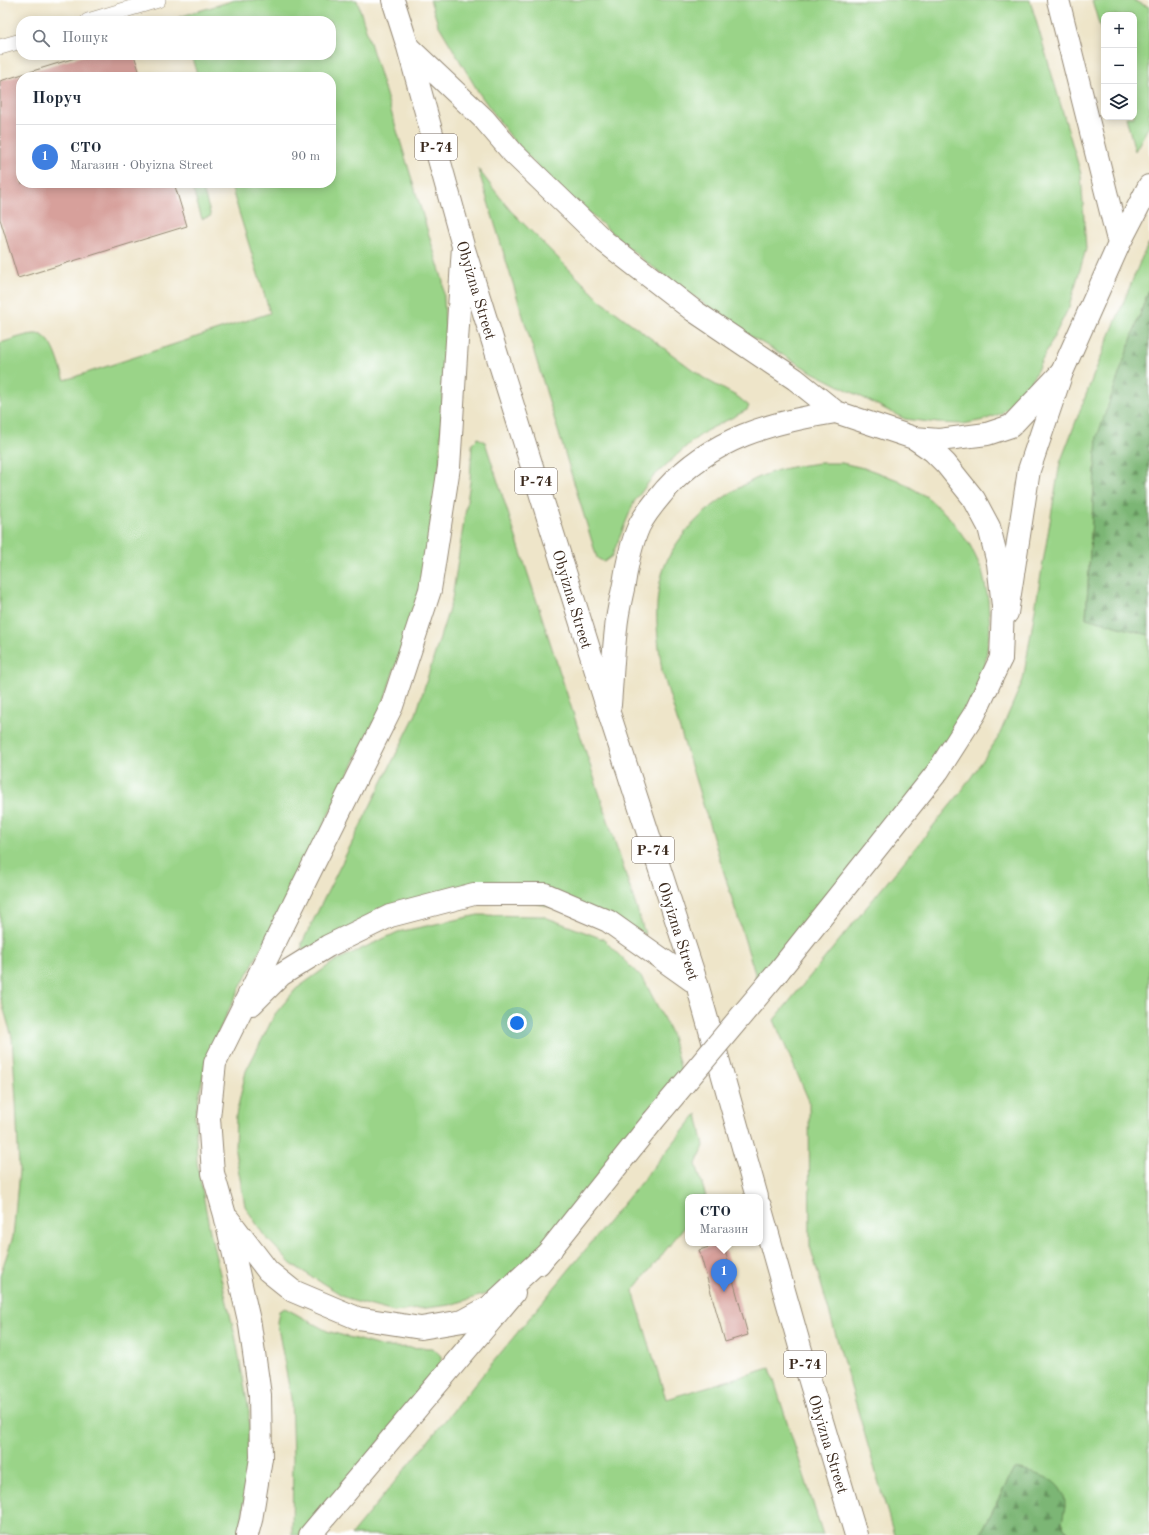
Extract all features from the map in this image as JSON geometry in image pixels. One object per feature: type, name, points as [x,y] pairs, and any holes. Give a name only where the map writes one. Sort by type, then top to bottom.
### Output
[{"type":"main road","name":"Obyizna Street","points":[[393,0],[408,48],[463,246],[610,716],[697,984],[756,1194]]},
{"type":"main road","points":[[1058,0],[1119,244]]},
{"type":"main road","points":[[408,48],[484,119],[513,153],[605,242],[694,311],[795,379],[836,412],[914,438],[939,440],[986,434],[1011,426],[1062,372]]},
{"type":"main road","points":[[310,1535],[551,1250],[653,1121],[778,972],[938,771],[975,713],[1001,658],[1029,470],[1062,372],[1119,244],[1149,186]]},
{"type":"main road","points":[[247,1535],[251,1520],[261,1458],[260,1395],[250,1325],[225,1215],[213,1173],[209,1118],[215,1063],[392,706],[430,590],[450,467],[463,246]]},
{"type":"main road","points":[[610,716],[616,628],[629,557],[640,525],[656,500],[675,479],[708,452],[738,437],[767,426],[798,418],[836,412]]},
{"type":"main road","points":[[914,438],[933,451],[946,464],[974,499],[989,527],[998,563],[1003,606],[1001,658]]},
{"type":"main road","points":[[239,1016],[281,975],[328,946],[390,916],[474,894],[545,894],[608,921],[697,984]]},
{"type":"main road","points":[[225,1215],[268,1271],[293,1291],[357,1318],[421,1328],[463,1321],[489,1307],[551,1250]]},
{"type":"main road","name":"Obyizna Street","points":[[763,1217],[854,1528]]},
{"type":"lane","points":[[105,16],[158,0]]},
{"type":"lane","points":[[0,47],[16,42]]},
{"type":"green space","points":[[235,0],[357,0],[443,281],[446,336],[439,481],[421,586],[384,701],[283,908],[233,1001],[207,1056],[195,1115],[197,1162],[211,1237],[235,1335],[249,1411],[249,1466],[240,1535],[0,1535],[0,1275],[13,1237],[19,1171],[12,1037],[0,996],[0,343],[21,336],[34,334],[41,335],[46,338],[55,351],[65,380],[270,313],[232,188],[336,188],[336,72],[196,72],[193,60],[336,60],[336,16],[182,16]]},
{"type":"green space","points":[[430,0],[1030,0],[1081,174],[1086,249],[1069,307],[1028,388],[1002,413],[984,420],[963,424],[905,419],[812,372],[745,333],[643,260],[546,175],[513,140],[479,93],[438,24]]},
{"type":"green space","points":[[1092,0],[1132,0],[1149,7],[1149,126],[1135,151],[1127,120],[1137,120],[1137,12],[1101,12],[1101,31]]},
{"type":"green space","points":[[478,169],[510,210],[601,301],[705,379],[738,397],[749,406],[747,410],[706,431],[690,443],[652,478],[634,502],[612,556],[604,562],[597,558]]},
{"type":"green space","points":[[193,188],[203,188],[211,216],[202,219]]},
{"type":"green space","points":[[1149,243],[1149,289],[1097,438],[1086,617],[1149,635],[1149,1535],[1069,1535],[1062,1522],[1065,1505],[1014,1469],[980,1535],[894,1535],[810,1246],[809,1101],[774,1020],[961,792],[998,738],[1023,680],[1060,463],[1094,374]]},
{"type":"green space","points":[[1149,289],[1149,635],[1086,618],[1097,437]]},
{"type":"green space","points":[[478,438],[485,442],[645,934],[473,885],[302,950],[302,943],[416,714],[452,599],[470,482],[472,444]]},
{"type":"green space","points":[[820,463],[842,463],[868,469],[898,480],[927,497],[949,517],[970,545],[982,570],[988,599],[990,629],[985,665],[969,714],[931,771],[757,980],[662,671],[657,624],[657,601],[661,578],[667,560],[677,543],[704,513],[720,500],[755,479],[790,467]]},
{"type":"green space","points":[[478,915],[542,916],[603,939],[644,980],[671,1033],[682,1074],[543,1246],[489,1293],[450,1305],[394,1312],[350,1300],[291,1264],[263,1234],[245,1206],[235,1151],[236,1115],[246,1071],[275,1014],[296,989],[335,961],[398,932]]},
{"type":"green space","points":[[697,1114],[704,1146],[696,1164],[705,1194],[685,1194],[685,1226],[633,1291],[666,1399],[770,1368],[823,1535],[351,1535]]},
{"type":"green space","points":[[285,1308],[327,1331],[384,1347],[433,1348],[441,1356],[441,1366],[304,1535],[292,1535],[293,1457],[291,1398],[277,1322],[279,1311]]},
{"type":"green space","points":[[1014,1469],[1042,1476],[1055,1483],[1060,1488],[1065,1501],[1062,1522],[1070,1535],[980,1535]]},
{"type":"building","points":[[69,60],[136,60],[139,72],[29,72]]},
{"type":"building","points":[[16,76],[16,188],[176,188],[187,226],[18,278],[0,219],[0,81]]},
{"type":"building","points":[[713,1246],[724,1246],[748,1335],[725,1342],[699,1250]]},
{"type":"place","name":"СТО","points":[[724,1292]]}]
